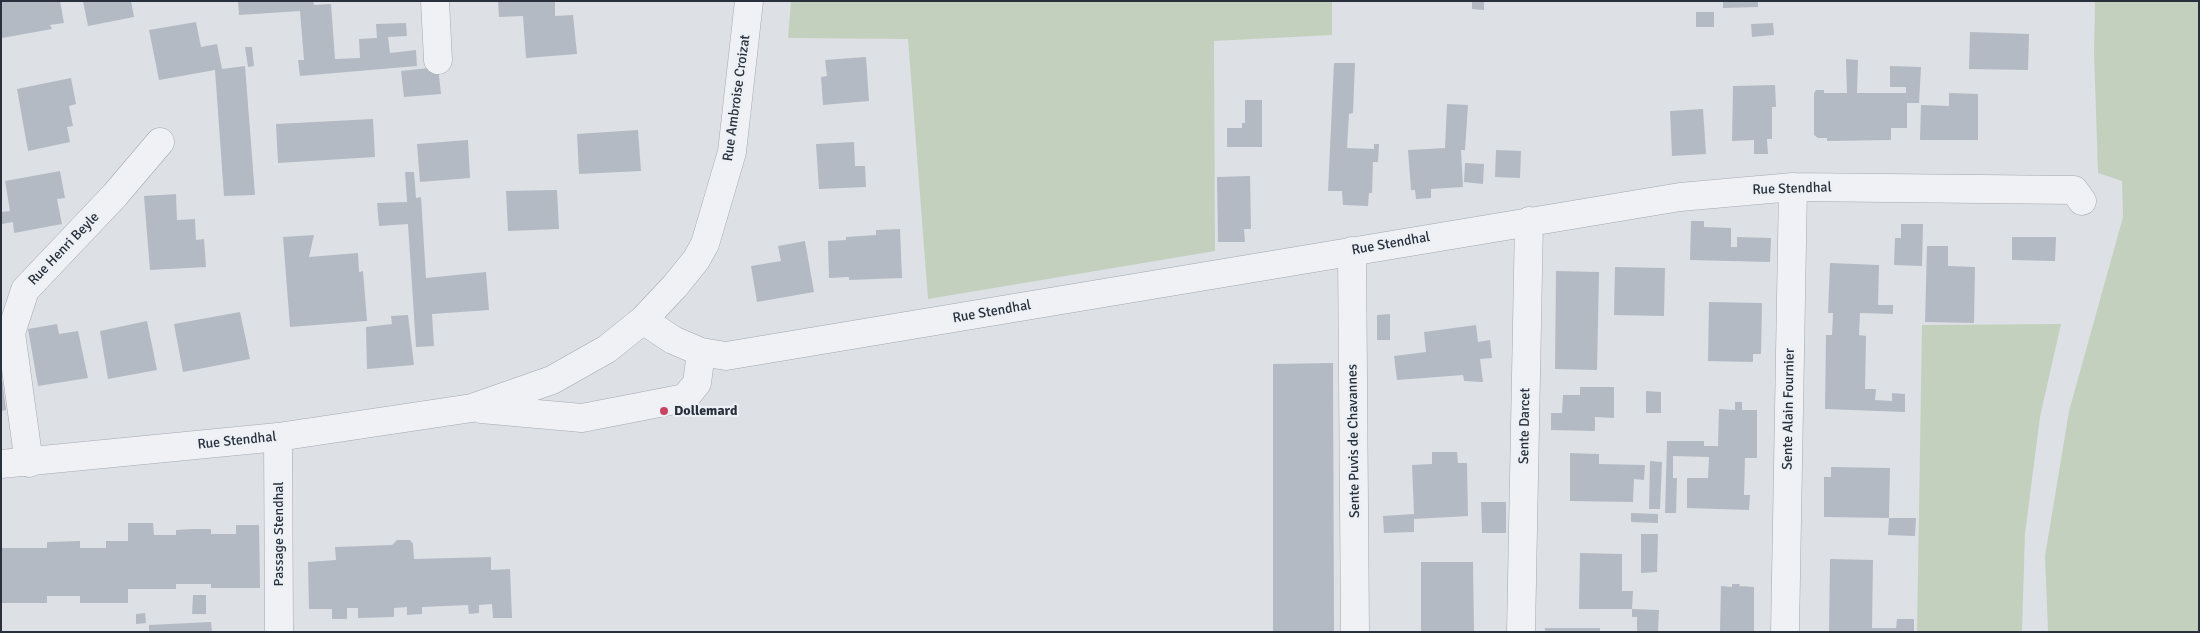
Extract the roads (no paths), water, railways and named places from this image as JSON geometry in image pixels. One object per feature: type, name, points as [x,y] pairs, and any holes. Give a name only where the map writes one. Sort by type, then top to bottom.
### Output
[{"type":"street","points":[[435,1],[438,60]]},
{"type":"street","name":"Rue Ambroise Croizat","points":[[643,320],[675,286],[696,260],[705,244],[732,152],[748,1]]},
{"type":"street","name":"Rue Henri Beyle","points":[[30,463],[11,333],[25,290],[115,195],[160,142]]},
{"type":"street","name":"Rue Stendhal","points":[[1,464],[30,463],[278,436],[472,408],[552,380],[606,349],[643,320],[667,338],[701,352],[726,356],[1680,196],[1793,187],[2074,190],[2082,201]]},
{"type":"street","name":"Sente Alain Fournier","points":[[1785,632],[1793,187]]},
{"type":"street","name":"Sente Darcet","points":[[1521,632],[1529,221]]},
{"type":"street","name":"Sente Puvis de Chavannes","points":[[1352,251],[1356,632]]},
{"type":"street","name":"Rue Stendhal","points":[[472,408],[582,418],[685,398],[697,383],[701,352]]},
{"type":"street","name":"Passage Stendhal","points":[[278,436],[278,632]]},
{"type":"place","name":"Dollemard","points":[[664,411]]}]
